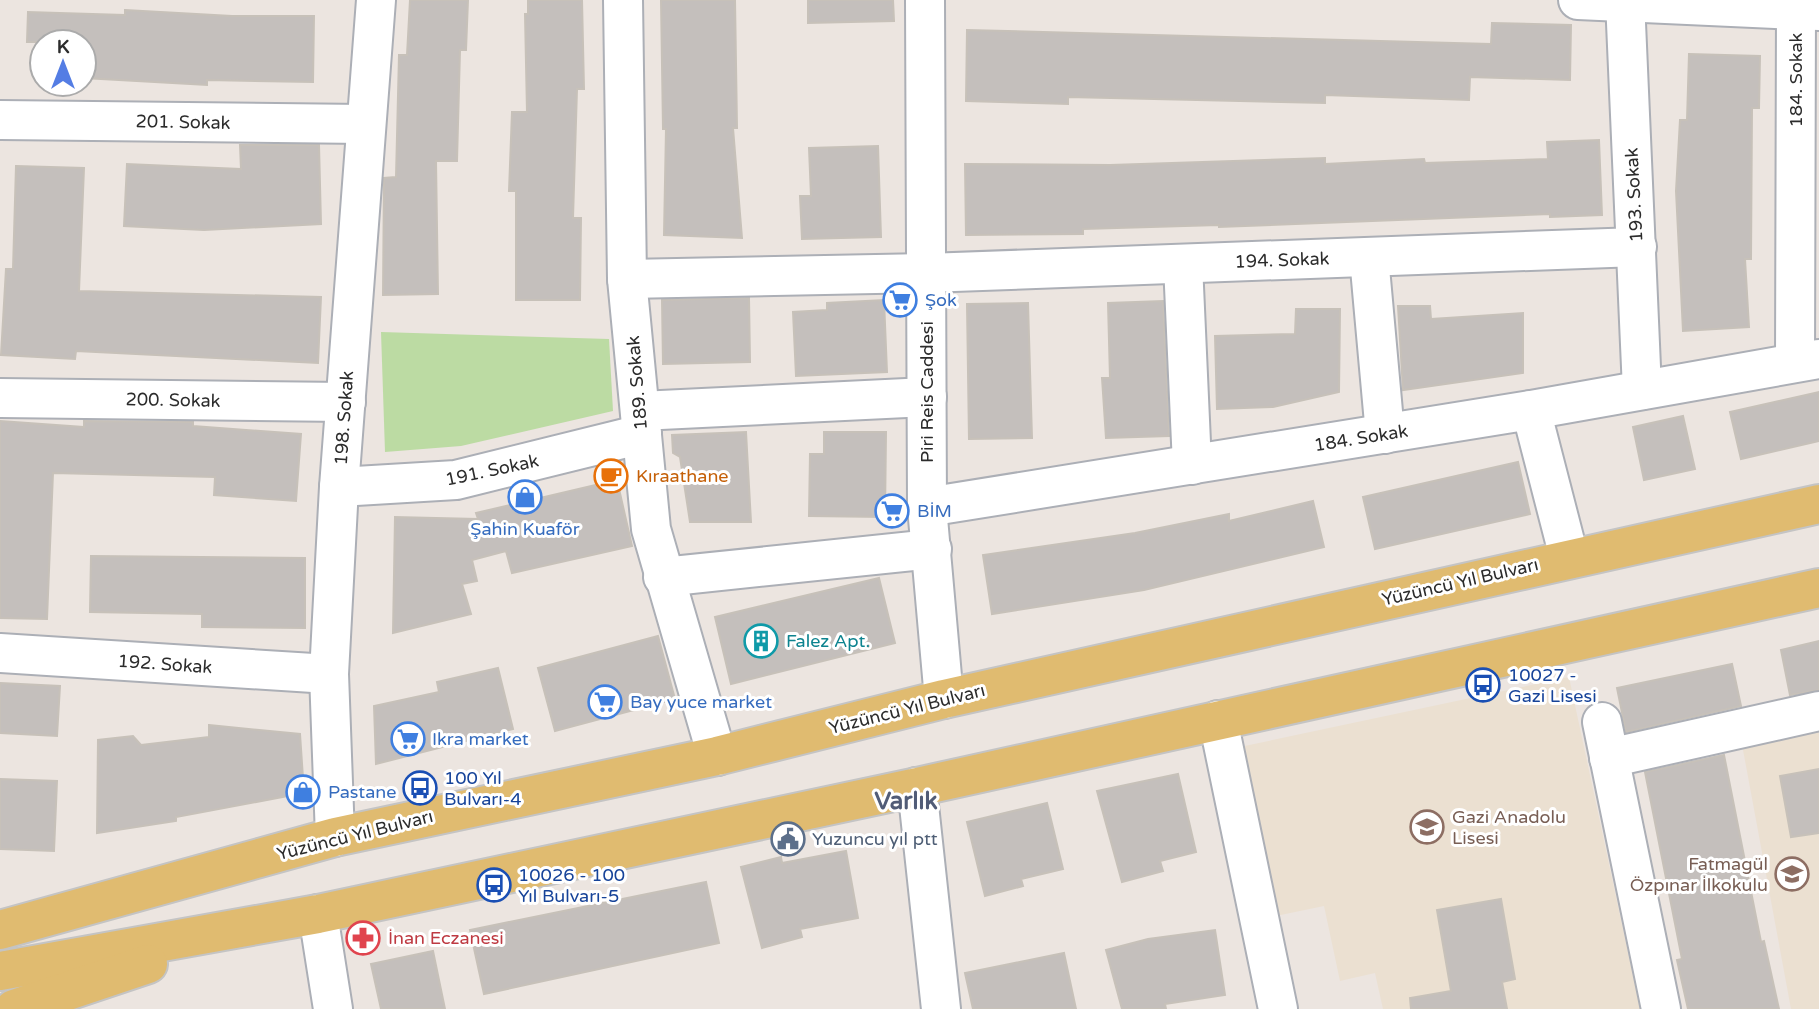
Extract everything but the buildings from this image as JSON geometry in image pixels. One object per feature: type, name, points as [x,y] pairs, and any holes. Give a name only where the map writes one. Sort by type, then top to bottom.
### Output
[{"type":"main road","name":"Yüzüncü Yıl Bulvarı","points":[[0,930],[255,861],[335,836],[717,756],[944,699],[1569,557],[1819,504]]},
{"type":"main road","points":[[0,971],[318,914],[917,787],[1819,589]]},
{"type":"main road","points":[[0,912],[255,861]]},
{"type":"main road","points":[[0,996],[273,922]]},
{"type":"main road","points":[[15,1009],[273,922]]},
{"type":"street","name":"198. Sokak","points":[[335,836],[329,674],[339,487],[376,0]]},
{"type":"street","name":"189. Sokak","points":[[623,0],[627,279],[651,529],[717,756]]},
{"type":"street","name":"Piri Reis Caddesi","points":[[925,0],[927,507],[944,699]]},
{"type":"street","points":[[1578,0],[1807,9]]},
{"type":"street","name":"193. Sokak","points":[[1625,0],[1642,390]]},
{"type":"street","name":"184. Sokak","points":[[927,507],[1531,410],[1807,360],[1807,9]]},
{"type":"street","name":"201. Sokak","points":[[0,120],[365,124]]},
{"type":"street","name":"194. Sokak","points":[[627,279],[926,273],[1637,247]]},
{"type":"street","points":[[1369,257],[1385,434]]},
{"type":"street","points":[[1183,264],[1192,465]]},
{"type":"street","name":"191. Sokak","points":[[339,487],[456,480],[641,423],[927,397]]},
{"type":"street","name":"200. Sokak","points":[[0,398],[346,402]]},
{"type":"street","points":[[1531,410],[1569,557]]},
{"type":"street","points":[[663,577],[932,549]]},
{"type":"street","name":"192. Sokak","points":[[0,653],[329,674]]},
{"type":"street","points":[[1661,1009],[1606,740],[1819,711]]},
{"type":"street","points":[[1218,720],[1278,1009]]},
{"type":"street","points":[[917,787],[942,1009]]},
{"type":"street","points":[[318,914],[333,1009]]},
{"type":"shaded area","name":"Gazi Anadolu Lisesi","points":[[1569,677],[1640,1009],[1383,1009],[1375,973],[1340,981],[1324,906],[1271,917],[1235,748]]},
{"type":"shaded area","name":"Fatmagül Özpınar İlkokulu","points":[[1819,724],[1819,1009],[1791,1009],[1741,739]]},
{"type":"green space","points":[[381,332],[609,339],[613,411],[461,446],[385,452]]},
{"type":"place","name":"Şok","points":[[900,300]]},
{"type":"place","name":"Kıraathane","points":[[611,476]]},
{"type":"place","name":"Şahin Kuaför","points":[[525,497]]},
{"type":"place","name":"BİM","points":[[892,511]]},
{"type":"place","name":"Falez Apt.","points":[[761,641]]},
{"type":"place","name":"10027 - Gazi Lisesi","points":[[1483,685]]},
{"type":"place","name":"Bay yuce market","points":[[605,702]]},
{"type":"place","name":"Ikra market","points":[[408,739]]},
{"type":"place","name":"100 Yıl Bulvarı-4","points":[[420,788]]},
{"type":"place","name":"Pastane","points":[[303,792]]},
{"type":"place","name":"Gazi Anadolu Lisesi","points":[[1427,827]]},
{"type":"place","name":"Yuzuncu yıl ptt","points":[[788,839]]},
{"type":"place","name":"Fatmagül Özpınar İlkokulu","points":[[1792,874]]},
{"type":"place","name":"10026 - 100 Yıl Bulvarı-5","points":[[494,885]]},
{"type":"place","name":"İnan Eczanesi","points":[[363,938]]},
{"type":"district","name":"Varlık","points":[[906,801]]}]
